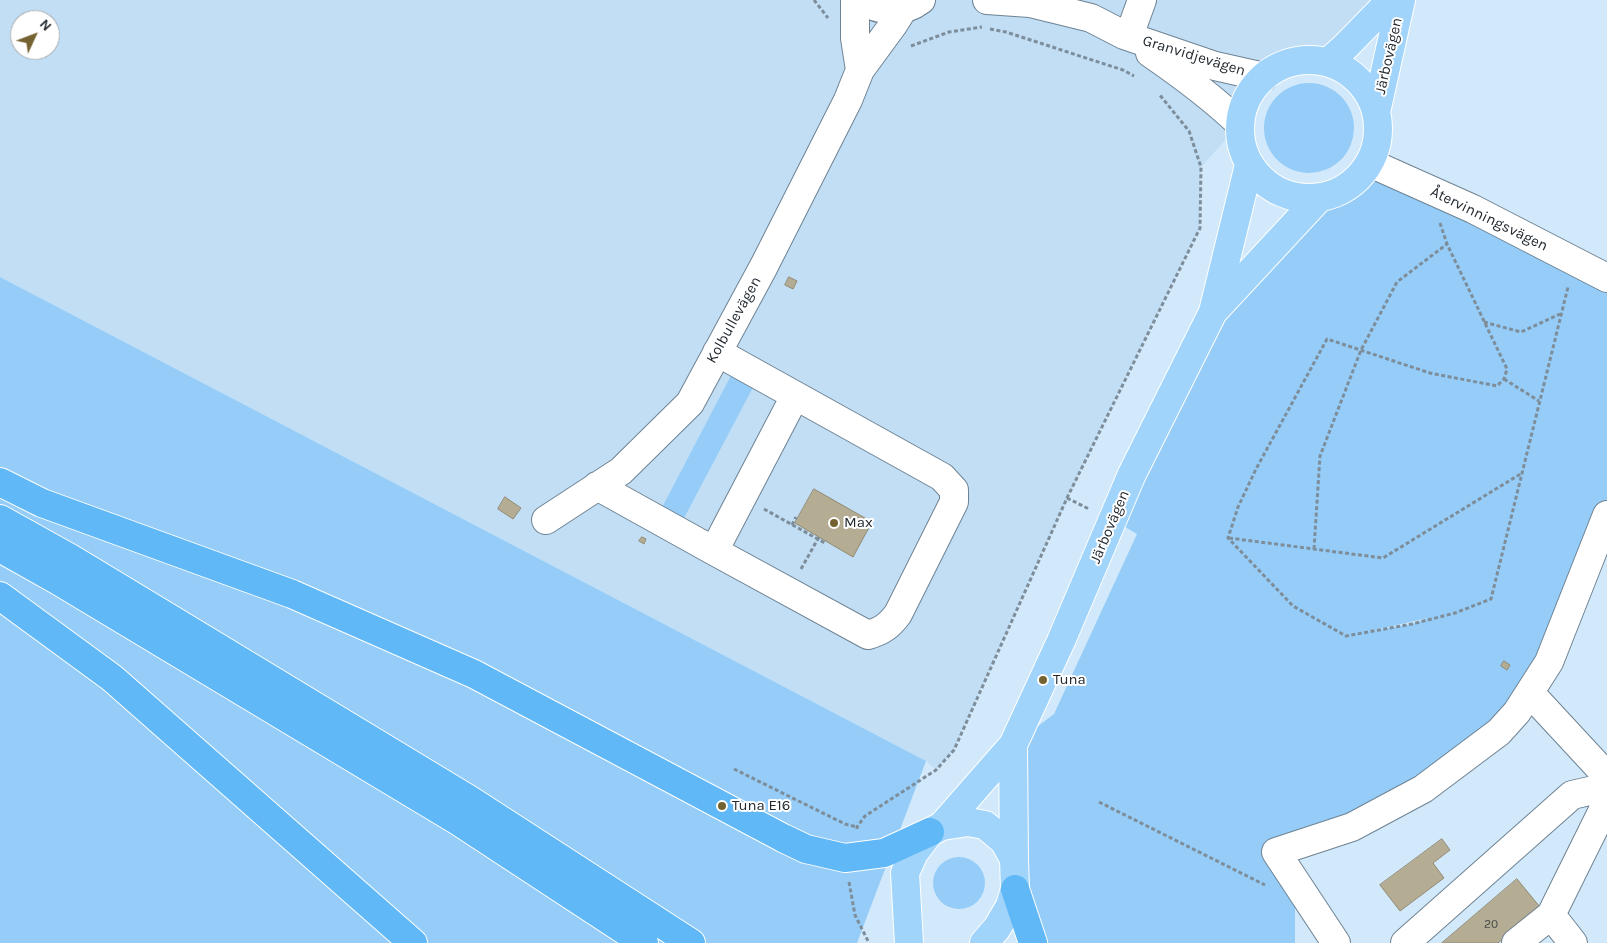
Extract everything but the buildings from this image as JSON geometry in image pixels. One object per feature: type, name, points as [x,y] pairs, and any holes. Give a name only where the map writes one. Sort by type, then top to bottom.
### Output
[{"type":"highway","points":[[0,482],[42,502],[292,594],[474,674],[806,849],[844,858],[884,853],[936,829]]},
{"type":"highway","points":[[0,519],[70,558],[470,800],[690,943]]},
{"type":"highway","points":[[0,548],[57,580],[458,822],[644,943]]},
{"type":"highway","points":[[0,596],[112,678],[413,943]]},
{"type":"highway","points":[[1015,889],[1033,943]]},
{"type":"main road","name":"Järbovägen","points":[[1328,62],[1391,0]]},
{"type":"main road","name":"Järbovägen","points":[[1376,112],[1401,0]]},
{"type":"main road","points":[[1305,60],[1328,62],[1349,73],[1362,86],[1370,98],[1376,112],[1378,134],[1374,153],[1370,163],[1356,181],[1338,193],[1319,198],[1301,197],[1277,191],[1261,180],[1249,165],[1241,143],[1240,124],[1244,105],[1264,77],[1283,65],[1305,60]]},
{"type":"main road","name":"Järbovägen","points":[[909,943],[905,873],[914,853],[1012,745],[1061,641],[1132,474],[1213,312],[1249,165]]},
{"type":"main road","name":"Järbovägen","points":[[1213,312],[1319,198]]},
{"type":"main road","name":"Järbovägen","points":[[984,943],[997,928],[1010,906],[1015,889],[1012,745]]},
{"type":"main road","points":[[936,829],[968,822],[985,825],[1004,841],[1014,859]]},
{"type":"street","points":[[855,0],[866,42]]},
{"type":"street","points":[[863,0],[877,8],[890,10],[912,4]]},
{"type":"street","name":"Granvidjevägen","points":[[987,0],[1028,1],[1091,18],[1126,35],[1215,66],[1264,77]]},
{"type":"street","points":[[1126,35],[1142,0]]},
{"type":"street","name":"Kolbullevägen","points":[[546,520],[621,471],[690,403],[764,266],[848,100],[860,70],[866,42],[893,25],[912,4]]},
{"type":"street","name":"Granvidjevägen","points":[[1126,35],[1192,81],[1240,124]]},
{"type":"street","name":"Återvinningsvägen","points":[[1370,163],[1473,209],[1607,278]]},
{"type":"street","points":[[598,486],[868,635],[880,632],[890,625],[898,614],[954,502],[954,490],[942,477],[717,352]]},
{"type":"street","points":[[714,551],[795,396]]},
{"type":"street","points":[[1336,943],[1276,852],[1352,827],[1422,789],[1499,732],[1517,712],[1549,662],[1607,515]]},
{"type":"street","points":[[1530,693],[1607,776]]},
{"type":"street","points":[[1405,943],[1572,794],[1607,787]]},
{"type":"street","points":[[1516,943],[1551,916],[1607,802]]},
{"type":"street","points":[[1551,916],[1572,943]]},
{"type":"path","points":[[814,0],[836,29],[866,42],[898,52],[949,32],[979,27],[1006,32],[1123,70],[1136,77]]},
{"type":"path","points":[[869,943],[855,915],[848,876],[857,826],[865,816],[936,770],[954,750],[1067,498],[1200,228],[1201,167],[1189,132],[1155,91]]},
{"type":"path","points":[[1228,538],[1238,507],[1256,469],[1327,339],[1430,373],[1496,386],[1504,379],[1507,369],[1447,244],[1429,189]]},
{"type":"path","points":[[1314,549],[1320,456],[1362,350],[1397,282],[1447,244]]},
{"type":"path","points":[[1228,538],[1293,606],[1346,636],[1412,624],[1455,613],[1491,599],[1574,260]]},
{"type":"path","points":[[1484,321],[1521,332],[1561,314]]},
{"type":"path","points":[[1504,379],[1540,402]]},
{"type":"path","points":[[1228,538],[1383,558],[1522,472]]},
{"type":"path","points":[[742,496],[825,543]]},
{"type":"path","points":[[792,524],[796,517]]},
{"type":"path","points":[[789,592],[818,538]]},
{"type":"path","points":[[734,769],[845,824],[857,826]]},
{"type":"path","points":[[1099,802],[1270,888]]},
{"type":"shaded area","points":[[0,0],[1391,0],[1328,62],[1305,60],[1283,65],[1264,77],[1244,105],[1240,124],[1201,167],[1200,228],[1102,426],[1039,559],[954,750],[936,770],[926,761],[0,277]]},
{"type":"shaded area","points":[[1300,83],[1318,83],[1334,90],[1347,103],[1354,119],[1354,137],[1347,153],[1334,166],[1318,173],[1300,173],[1284,166],[1271,153],[1264,137],[1264,119],[1271,103],[1284,90]]},
{"type":"shaded area","points":[[1370,163],[1607,278],[1607,515],[1534,687],[1423,789],[1276,851],[1295,901],[1295,943],[1033,943],[1013,745],[1054,714],[1137,534],[1113,520],[1213,312],[1319,198],[1343,190]],"holes":[[[1428,618],[1412,624],[1366,632]]]},
{"type":"shaded area","points":[[0,277],[926,761],[857,943],[0,943]]},
{"type":"shaded area","points":[[737,364],[759,376],[683,520],[656,519]]},
{"type":"shaded area","points":[[954,857],[964,857],[978,864],[985,878],[985,888],[978,902],[964,909],[954,909],[944,905],[937,898],[933,888],[933,878],[937,868],[944,861]]},
{"type":"place","name":"Max","points":[[834,523]]},
{"type":"place","name":"Tuna","points":[[1043,680]]},
{"type":"place","name":"Tuna E16","points":[[722,806]]}]
